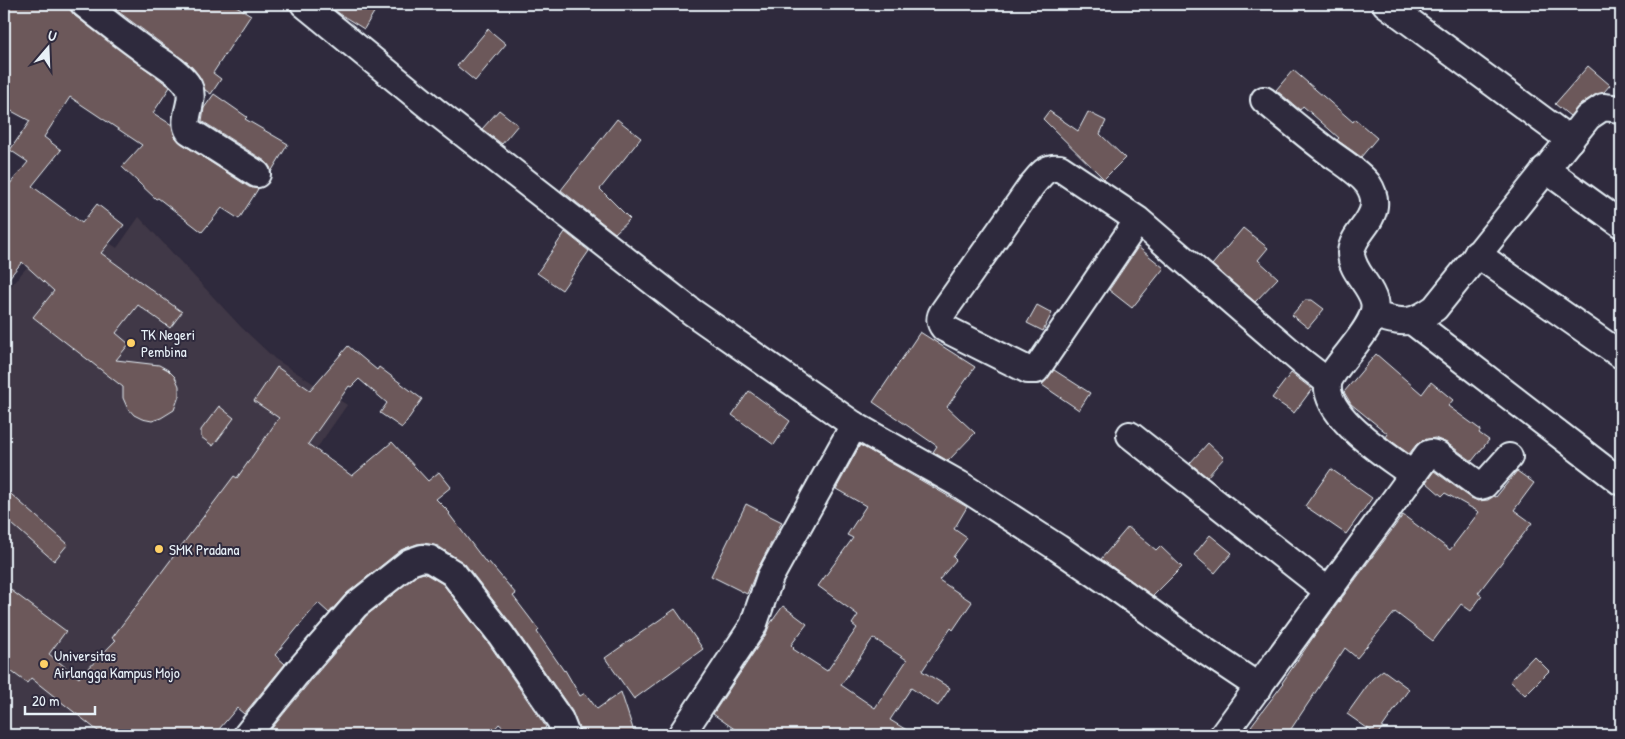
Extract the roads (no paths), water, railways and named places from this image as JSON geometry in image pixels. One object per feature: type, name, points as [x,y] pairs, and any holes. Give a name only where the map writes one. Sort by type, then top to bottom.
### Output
[{"type":"street","points":[[84,4],[168,66],[187,84],[191,95],[186,122],[190,132],[257,174]]},
{"type":"street","points":[[1386,4],[1570,140]]},
{"type":"street","points":[[314,7],[443,118],[692,312],[854,425],[959,484],[1058,548],[1259,687]]},
{"type":"street","points":[[1264,100],[1356,172],[1368,184],[1374,196],[1374,207],[1370,218],[1353,242],[1351,252],[1352,261],[1374,300],[1373,314],[1365,331],[1333,372],[1328,382],[1327,391],[1338,413],[1349,426],[1413,475]]},
{"type":"street","points":[[1373,314],[1402,321],[1412,321],[1421,318],[1435,308],[1588,117],[1603,107],[1621,109]]},
{"type":"street","points":[[1138,220],[1036,370],[1028,370],[944,328],[940,316],[942,312],[1032,185],[1044,171],[1051,167],[1060,168],[1138,220],[1328,382]]},
{"type":"street","points":[[1545,169],[1621,224]]},
{"type":"street","points":[[1477,254],[1621,354]]},
{"type":"street","points":[[1412,321],[1621,482]]},
{"type":"street","points":[[681,735],[753,626],[770,577],[854,425]]},
{"type":"street","points":[[1130,435],[1328,592]]},
{"type":"street","points":[[1224,735],[1425,457],[1431,453],[1435,454],[1477,485],[1482,486],[1509,457]]},
{"type":"street","points":[[247,735],[300,669],[356,605],[410,562],[422,558],[430,559],[453,573],[502,636],[560,720],[566,735]]},
{"type":"place","name":"TK Negeri Pembina","points":[[131,343]]},
{"type":"place","name":"SMK Pradana","points":[[159,549]]},
{"type":"place","name":"Universitas Airlangga Kampus Mojo","points":[[44,664]]}]
